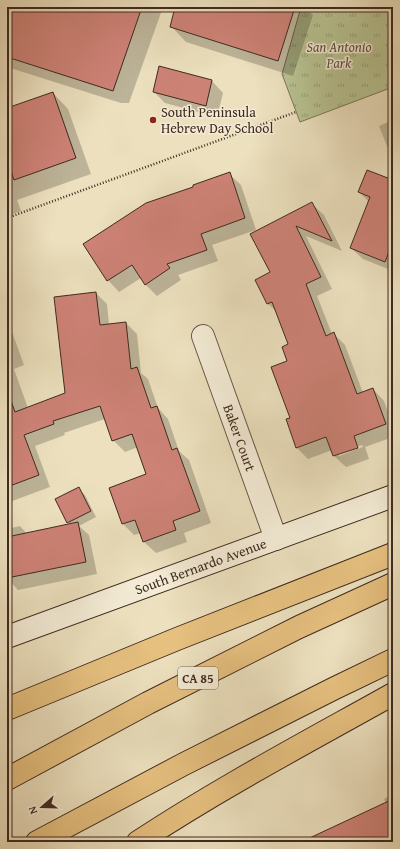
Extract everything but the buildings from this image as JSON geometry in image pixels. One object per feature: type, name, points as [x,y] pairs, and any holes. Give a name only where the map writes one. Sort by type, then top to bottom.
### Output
[{"type":"highway","points":[[7,709],[177,639],[393,554]]},
{"type":"highway","name":"CA 85","points":[[7,779],[155,700],[299,627],[393,584]]},
{"type":"highway","points":[[37,842],[191,761],[393,660]]},
{"type":"highway","points":[[138,842],[171,820],[284,754],[393,694]]},
{"type":"street","name":"Baker Court","points":[[203,336],[276,539]]},
{"type":"street","name":"South Bernardo Avenue","points":[[7,637],[393,496]]},
{"type":"path","points":[[7,218],[296,112]]},
{"type":"green space","name":"San Antonio Park","points":[[301,7],[393,7],[393,87],[300,122],[282,74]]},
{"type":"place","name":"South Peninsula Hebrew Day School","points":[[153,120]]}]
